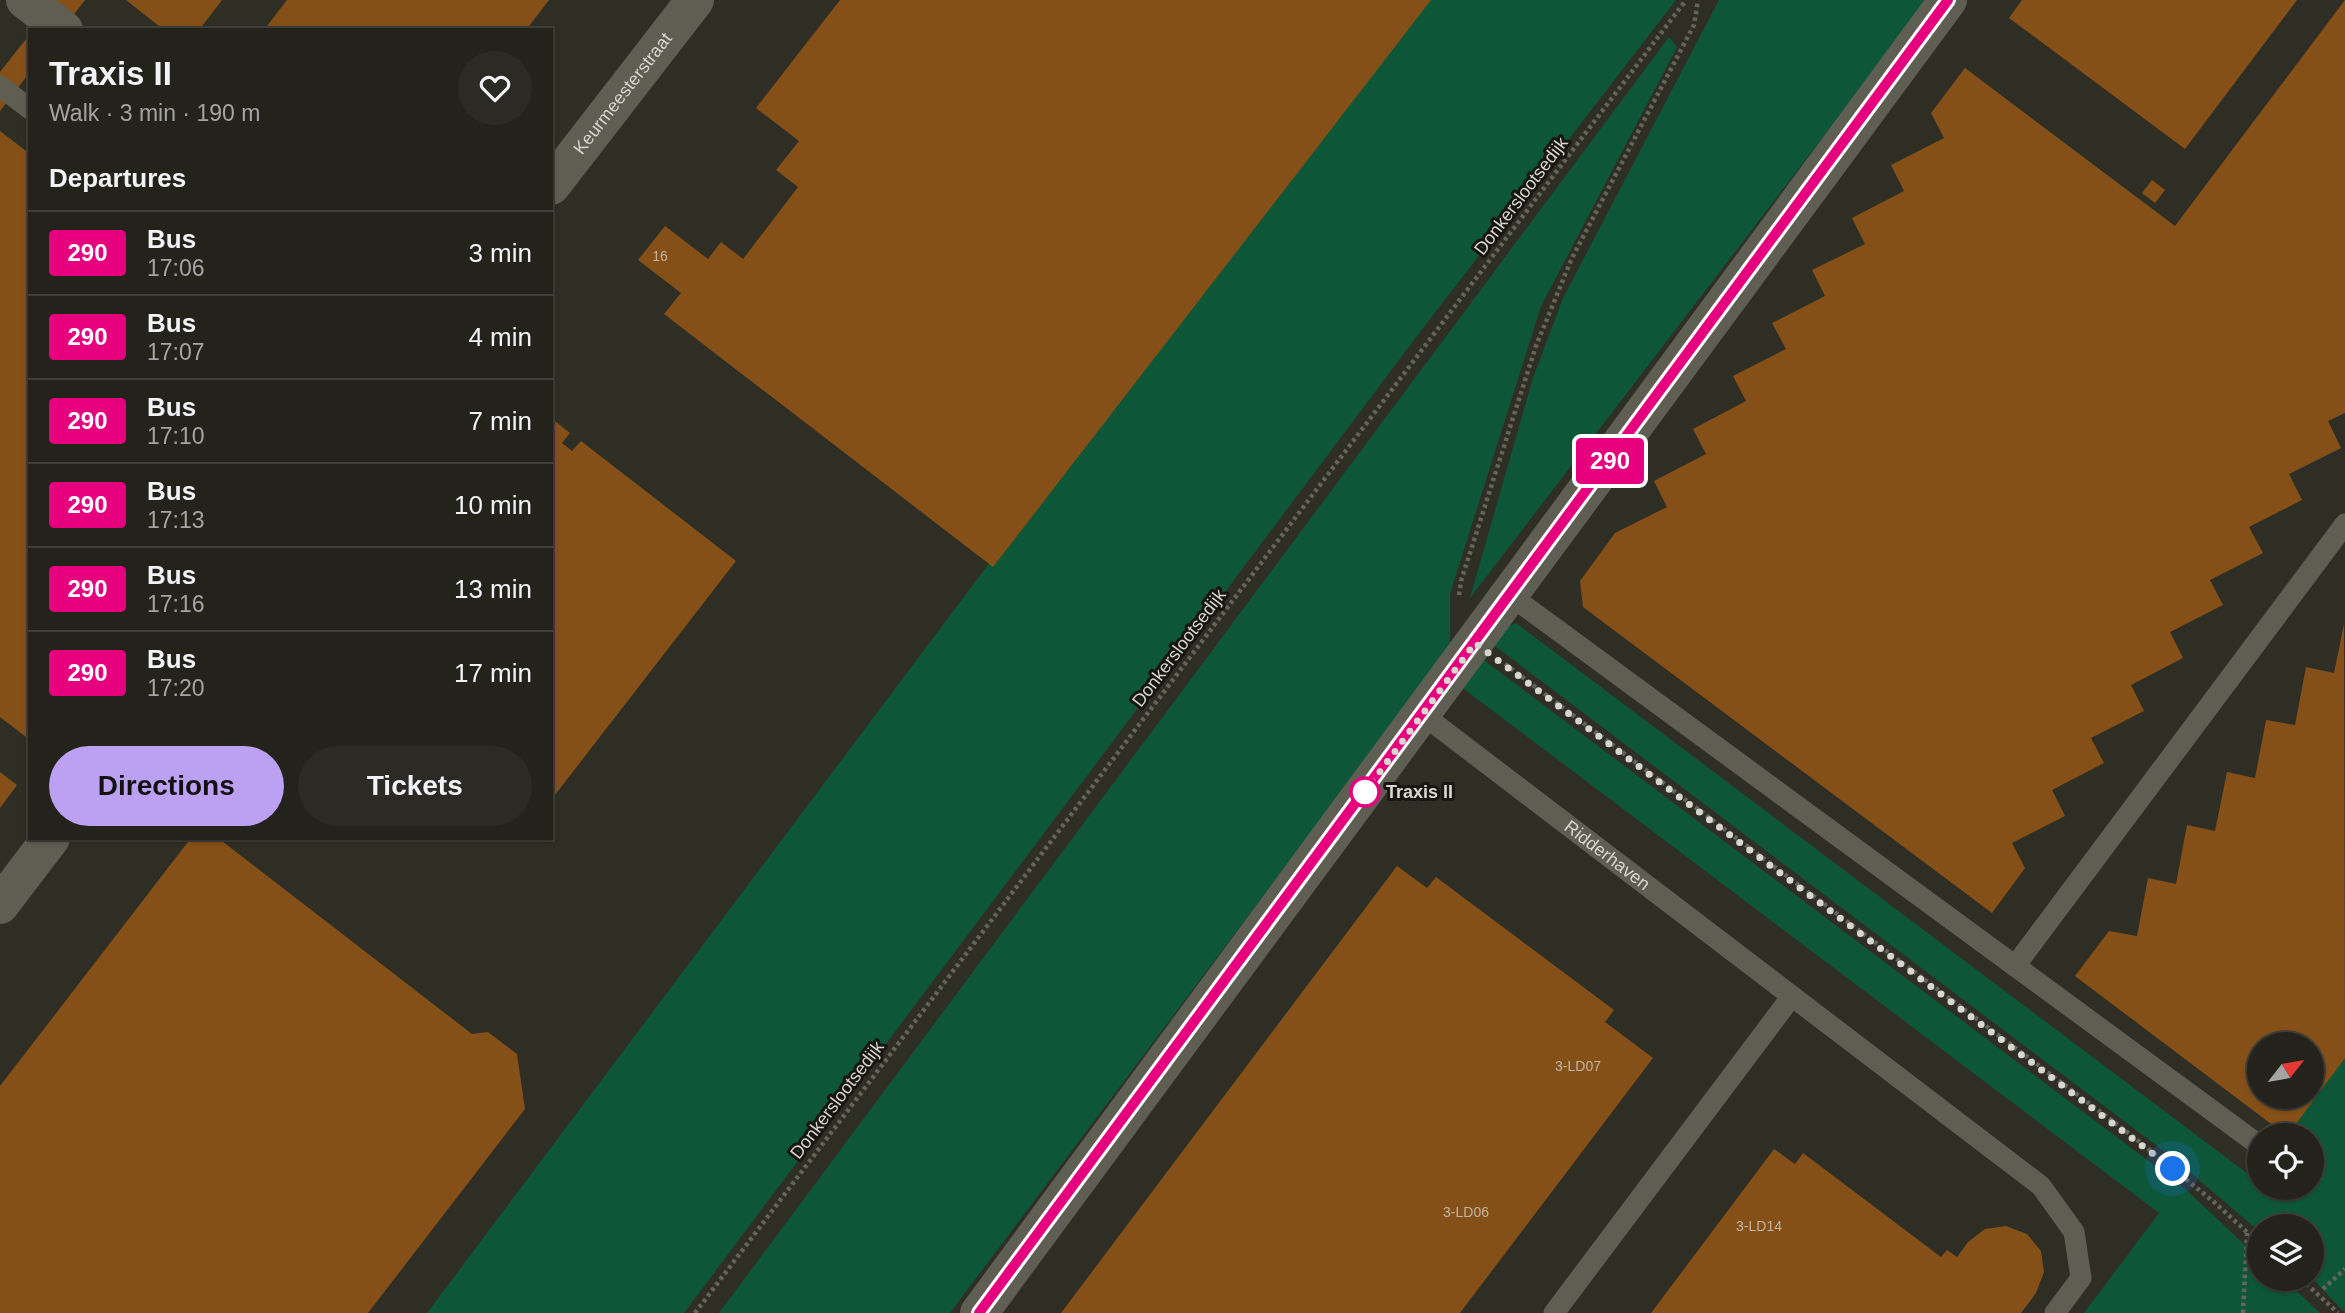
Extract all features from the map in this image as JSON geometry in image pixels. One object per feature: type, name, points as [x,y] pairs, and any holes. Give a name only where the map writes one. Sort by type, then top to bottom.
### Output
[{"type":"street","points":[[25,0],[61,28]]},
{"type":"street","name":"Keurmeesterstraat","points":[[553,183],[695,0]]},
{"type":"street","points":[[979,1313],[1511,596],[1948,0]]},
{"type":"street","points":[[0,905],[49,840]]},
{"type":"lane","points":[[0,86],[28,107]]},
{"type":"lane","points":[[2015,966],[2345,524]]},
{"type":"lane","points":[[1511,596],[2247,1136]]},
{"type":"lane","name":"Ridderhaven","points":[[1422,714],[2041,1186],[2074,1232],[2081,1278],[2055,1313]]},
{"type":"lane","points":[[1554,1313],[1791,996]]},
{"type":"path","name":"Donkerslootsedijk","points":[[695,1313],[1686,0]]},
{"type":"path","points":[[1698,0],[1694,25],[1572,258],[1536,346],[1461,581],[1458,609],[1461,624],[1475,643],[2131,1135],[2247,1232],[2242,1268],[2243,1313]]},
{"type":"path","points":[[2324,1288],[2345,1269]]},
{"type":"path","points":[[2314,1291],[2338,1313]]},
{"type":"green space","points":[[1429,0],[1676,0],[1420,332],[684,1313],[427,1313],[990,562]]},
{"type":"green space","points":[[1719,0],[1928,0],[1470,598],[1533,378],[1563,298]]},
{"type":"green space","points":[[1669,37],[1677,47],[1541,306],[1450,594],[1450,647],[950,1313],[719,1313]]},
{"type":"green space","points":[[1516,623],[2247,1173],[2247,1200],[2324,1200],[2324,1123],[2294,1123],[2304,1110],[2324,1110],[2324,1083],[2345,1055],[2345,1313],[2324,1291],[2324,1214],[2247,1214],[2247,1221],[2173,1158],[1491,643],[1500,630]]},
{"type":"green space","points":[[1480,657],[2183,1187],[2247,1247],[2247,1291],[2297,1291],[2320,1313],[2084,1313],[2159,1213],[1460,686]]},
{"type":"building","points":[[56,0],[85,0],[64,28]]},
{"type":"building","points":[[126,0],[222,0],[201,28],[161,28]]},
{"type":"building","points":[[287,0],[549,0],[528,28],[266,28]]},
{"type":"building","points":[[840,0],[1431,0],[993,567],[664,314],[681,293],[638,260],[665,226],[708,259],[721,242],[743,259],[798,187],[776,170],[799,141],[756,108]]},
{"type":"building","points":[[2022,0],[2297,0],[2185,149],[2009,18]]},
{"type":"building","points":[[2345,0],[2345,413],[2328,421],[2341,448],[2289,474],[2302,500],[2249,527],[2263,553],[2210,580],[2223,605],[2170,632],[2183,658],[2131,685],[2144,711],[2091,738],[2104,763],[2052,790],[2065,816],[2012,843],[2025,868],[1992,913],[1583,607],[1580,581],[1615,533],[1667,507],[1654,481],[1706,454],[1693,429],[1746,401],[1733,376],[1786,349],[1772,323],[1825,296],[1812,270],[1865,244],[1852,218],[1904,191],[1891,165],[1944,138],[1931,113],[1965,68],[2175,226]]},
{"type":"building","points":[[28,37],[28,75],[0,111],[0,72]]},
{"type":"building","points":[[0,131],[28,152],[28,738],[0,717]]},
{"type":"building","points":[[2152,180],[2165,190],[2155,203],[2142,193]]},
{"type":"building","points":[[553,420],[570,433],[562,443],[572,451],[581,441],[736,561],[553,797]]},
{"type":"building","points":[[2344,624],[2345,1058],[2324,1086],[2324,1032],[2247,1032],[2247,1106],[2075,976],[2109,931],[2137,936],[2148,878],[2176,884],[2187,825],[2215,831],[2227,772],[2255,778],[2266,720],[2295,725],[2306,667],[2334,673]]},
{"type":"building","points":[[0,772],[17,785],[0,808]]},
{"type":"building","points":[[189,840],[221,840],[472,1034],[488,1032],[517,1054],[525,1109],[368,1313],[0,1313],[0,1086]]},
{"type":"building","points":[[1397,866],[1427,888],[1436,877],[1614,1010],[1605,1022],[1653,1058],[1460,1313],[1061,1313]]},
{"type":"building","points":[[2253,1110],[2306,1110],[2297,1123],[2270,1123]]},
{"type":"building","points":[[1774,1149],[1795,1164],[1803,1153],[1941,1257],[1947,1250],[1957,1257],[1968,1242],[1985,1229],[2006,1226],[2027,1234],[2041,1251],[2044,1272],[2036,1293],[2021,1313],[1651,1313]]},
{"type":"bus line","name":"290","points":[[979,1313],[1502,608],[1948,0]]},
{"type":"place","name":"Traxis II","points":[[1365,792]]},
{"type":"route","points":[[1365,792],[1475,643],[2173,1169]]}]
